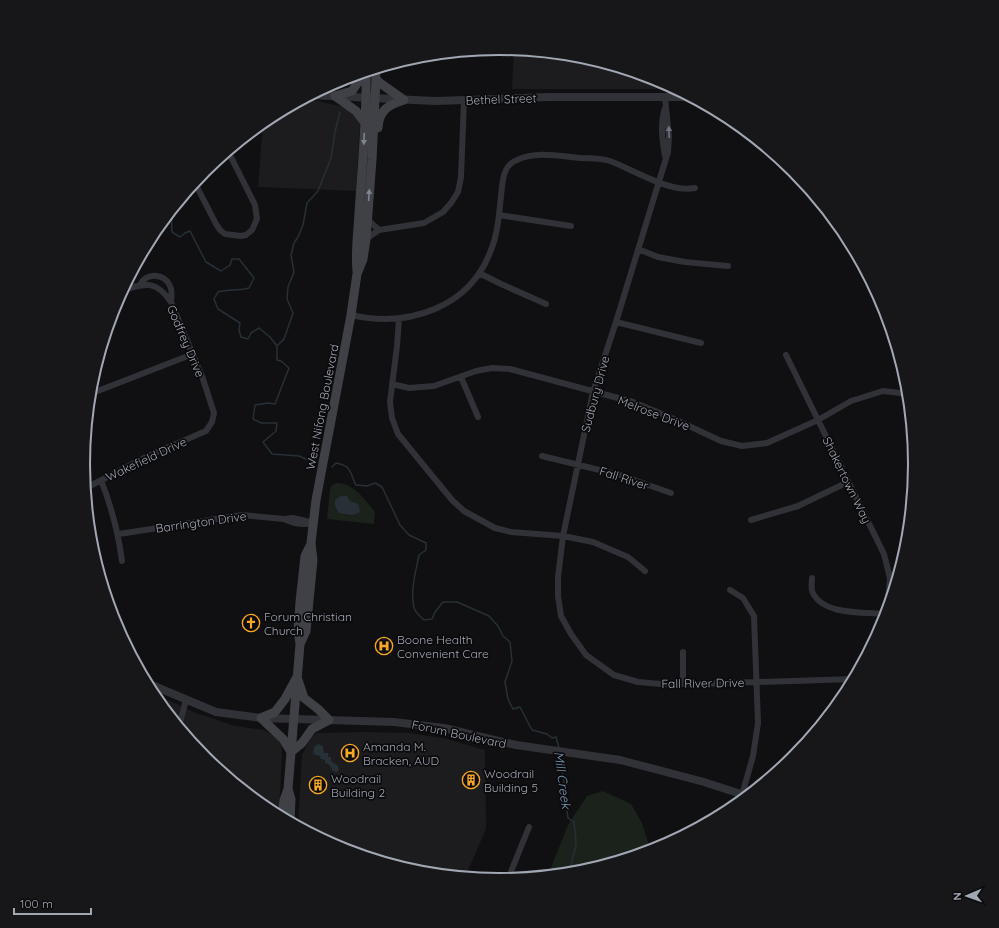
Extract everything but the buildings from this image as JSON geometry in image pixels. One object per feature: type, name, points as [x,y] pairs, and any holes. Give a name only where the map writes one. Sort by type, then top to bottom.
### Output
[{"type":"main road","name":"West Nifong Boulevard","points":[[357,274],[355,256],[359,222],[365,123],[376,79],[376,75]]},
{"type":"main road","name":"West Nifong Boulevard","points":[[300,644],[306,631],[313,560],[311,543],[320,477],[351,315],[357,274],[363,259],[366,239],[372,160],[371,98],[366,78]]},
{"type":"main road","points":[[376,79],[404,100]]},
{"type":"main road","points":[[335,96],[352,91],[359,80]]},
{"type":"main road","points":[[335,96],[356,111],[365,123]]},
{"type":"main road","points":[[372,160],[376,154],[378,121],[382,112],[390,105],[404,100]]},
{"type":"main road","name":"West Nifong Boulevard","points":[[283,811],[284,800],[288,789],[300,644],[298,630],[303,573],[305,556],[311,543]]},
{"type":"main road","points":[[303,573],[306,576],[305,593],[309,603]]},
{"type":"main road","points":[[297,678],[304,698],[329,720],[312,729],[302,743],[291,752],[283,739],[261,718],[275,712],[285,699],[297,678]]},
{"type":"main road","name":"West Nifong Boulevard","points":[[288,789],[291,799],[290,815]]},
{"type":"street","name":"Bethel Street","points":[[322,95],[435,101],[550,97],[681,97]]},
{"type":"street","name":"Sudbury Drive","points":[[570,634],[561,616],[558,596],[558,577],[563,536],[593,392],[616,322],[669,145],[668,116],[665,107],[665,98]]},
{"type":"street","points":[[366,239],[379,230],[424,223],[443,212],[451,203],[458,192],[461,177],[464,100]]},
{"type":"street","points":[[198,188],[220,230],[230,236],[246,235],[255,226],[257,213],[255,205],[230,156]]},
{"type":"street","points":[[351,315],[399,319],[433,310],[446,304],[459,295],[479,273],[492,250],[499,215],[503,176],[510,163],[518,159],[534,156],[557,156],[609,161],[658,182],[687,190],[695,188]]},
{"type":"street","points":[[499,215],[571,226]]},
{"type":"street","points":[[367,219],[379,230]]},
{"type":"street","points":[[638,249],[658,257],[685,262],[728,266]]},
{"type":"street","points":[[479,273],[546,304]]},
{"type":"street","points":[[140,285],[142,280],[150,276],[158,276],[164,279],[170,285],[172,290],[171,302]]},
{"type":"street","name":"Godfrey Drive","points":[[131,288],[145,284],[155,286],[166,294],[171,302],[203,379],[214,413],[212,422],[206,431]]},
{"type":"street","points":[[399,319],[390,402],[392,418],[398,434],[452,500],[464,511],[495,528],[530,534],[563,536],[593,542],[628,557],[645,571]]},
{"type":"street","points":[[616,322],[701,344]]},
{"type":"street","points":[[97,391],[192,354]]},
{"type":"street","name":"Shakertown Way","points":[[786,355],[884,554],[890,578],[889,589]]},
{"type":"street","name":"Melrose Drive","points":[[392,384],[409,388],[434,386],[476,371],[492,368],[510,369],[633,402],[721,441],[742,446],[766,443],[818,420],[851,401],[883,391],[902,393]]},
{"type":"street","points":[[461,377],[478,417]]},
{"type":"street","name":"Wakefield Drive","points":[[91,485],[148,456],[206,431]]},
{"type":"street","name":"Fall River","points":[[542,456],[620,475],[671,494]]},
{"type":"street","points":[[101,480],[113,510],[119,534],[122,561]]},
{"type":"street","points":[[751,520],[798,506],[848,482]]},
{"type":"street","name":"Barrington Drive","points":[[119,534],[230,516],[255,516],[284,519],[293,524],[304,525],[314,523]]},
{"type":"street","points":[[812,578],[812,590],[821,603],[836,610],[881,612]]},
{"type":"street","points":[[730,590],[743,598],[754,616],[758,724],[757,740],[746,789]]},
{"type":"street","name":"Fall River Drive","points":[[570,634],[586,655],[614,675],[638,682],[684,684],[848,679]]},
{"type":"street","points":[[683,652],[684,684]]},
{"type":"street","name":"Forum Boulevard","points":[[157,687],[216,712],[261,718],[411,723],[444,728],[516,745],[620,760],[704,782],[740,794]]},
{"type":"street","points":[[181,720],[186,700]]},
{"type":"street","points":[[511,873],[529,827]]},
{"type":"shaded area","points":[[514,56],[553,58],[579,63],[631,77],[663,89],[512,89]]},
{"type":"shaded area","points":[[312,101],[344,107],[350,110],[360,124],[356,191],[258,187],[262,131],[272,124]]},
{"type":"shaded area","points":[[337,483],[349,486],[359,493],[375,512],[374,524],[327,519],[331,486]]},
{"type":"shaded area","points":[[341,496],[347,496],[350,501],[358,504],[360,510],[359,513],[352,515],[339,513],[335,506],[335,500]]},
{"type":"shaded area","points":[[164,698],[196,713],[235,726],[264,730],[277,738],[282,750],[279,808],[230,772],[210,753],[192,734]]},
{"type":"shaded area","points":[[317,733],[410,733],[447,739],[485,750],[486,829],[467,872],[446,870],[394,859],[343,842],[298,820],[302,755],[311,737]]},
{"type":"shaded area","points":[[318,744],[323,746],[324,753],[328,753],[328,757],[331,757],[331,761],[338,766],[339,770],[337,772],[333,771],[327,763],[325,763],[325,760],[321,759],[320,756],[313,753],[314,747]]},
{"type":"shaded area","points":[[603,791],[631,804],[642,823],[649,845],[605,859],[550,870],[568,825],[587,796]]},
{"type":"waterway","name":"Mill Creek","points":[[313,462],[299,456],[272,454],[263,442],[276,431],[277,423],[261,423],[253,419],[255,405],[268,403],[275,404],[289,368],[281,361],[277,360],[277,346],[284,339],[293,313],[287,299],[288,287],[294,272],[291,255],[294,243],[303,225],[307,203],[318,191],[331,158],[340,112]]},
{"type":"waterway","points":[[171,220],[172,232],[180,237],[190,231],[206,262],[221,271],[230,265],[232,259],[239,259],[254,278],[249,288],[218,292],[214,299],[218,309],[240,323],[239,330],[241,337],[248,339],[251,333],[259,328],[270,337],[277,346]]},
{"type":"waterway","name":"Mill Creek","points":[[332,467],[336,463],[347,467],[351,472],[356,485],[367,486],[375,483],[382,487],[400,525],[409,535],[426,543],[426,550],[419,555],[413,590],[413,604],[420,617],[424,620],[432,619],[435,612],[443,602],[457,602],[489,616],[498,626],[503,636],[510,642],[512,661],[505,682],[508,699],[513,709],[520,707],[532,730],[547,734],[552,738],[556,737],[559,748]]},
{"type":"waterway","name":"Mill Creek","points":[[560,754],[564,781],[564,797],[568,818],[574,822],[576,845],[571,866]]},
{"type":"place","name":"Forum Christian Church","points":[[251,623]]},
{"type":"place","name":"Boone Health Convenient Care","points":[[384,646]]},
{"type":"place","name":"Amanda M. Bracken, AUD","points":[[350,753]]},
{"type":"place","name":"Woodrail Building 5","points":[[471,780]]},
{"type":"place","name":"Woodrail Building 2","points":[[318,785]]}]
